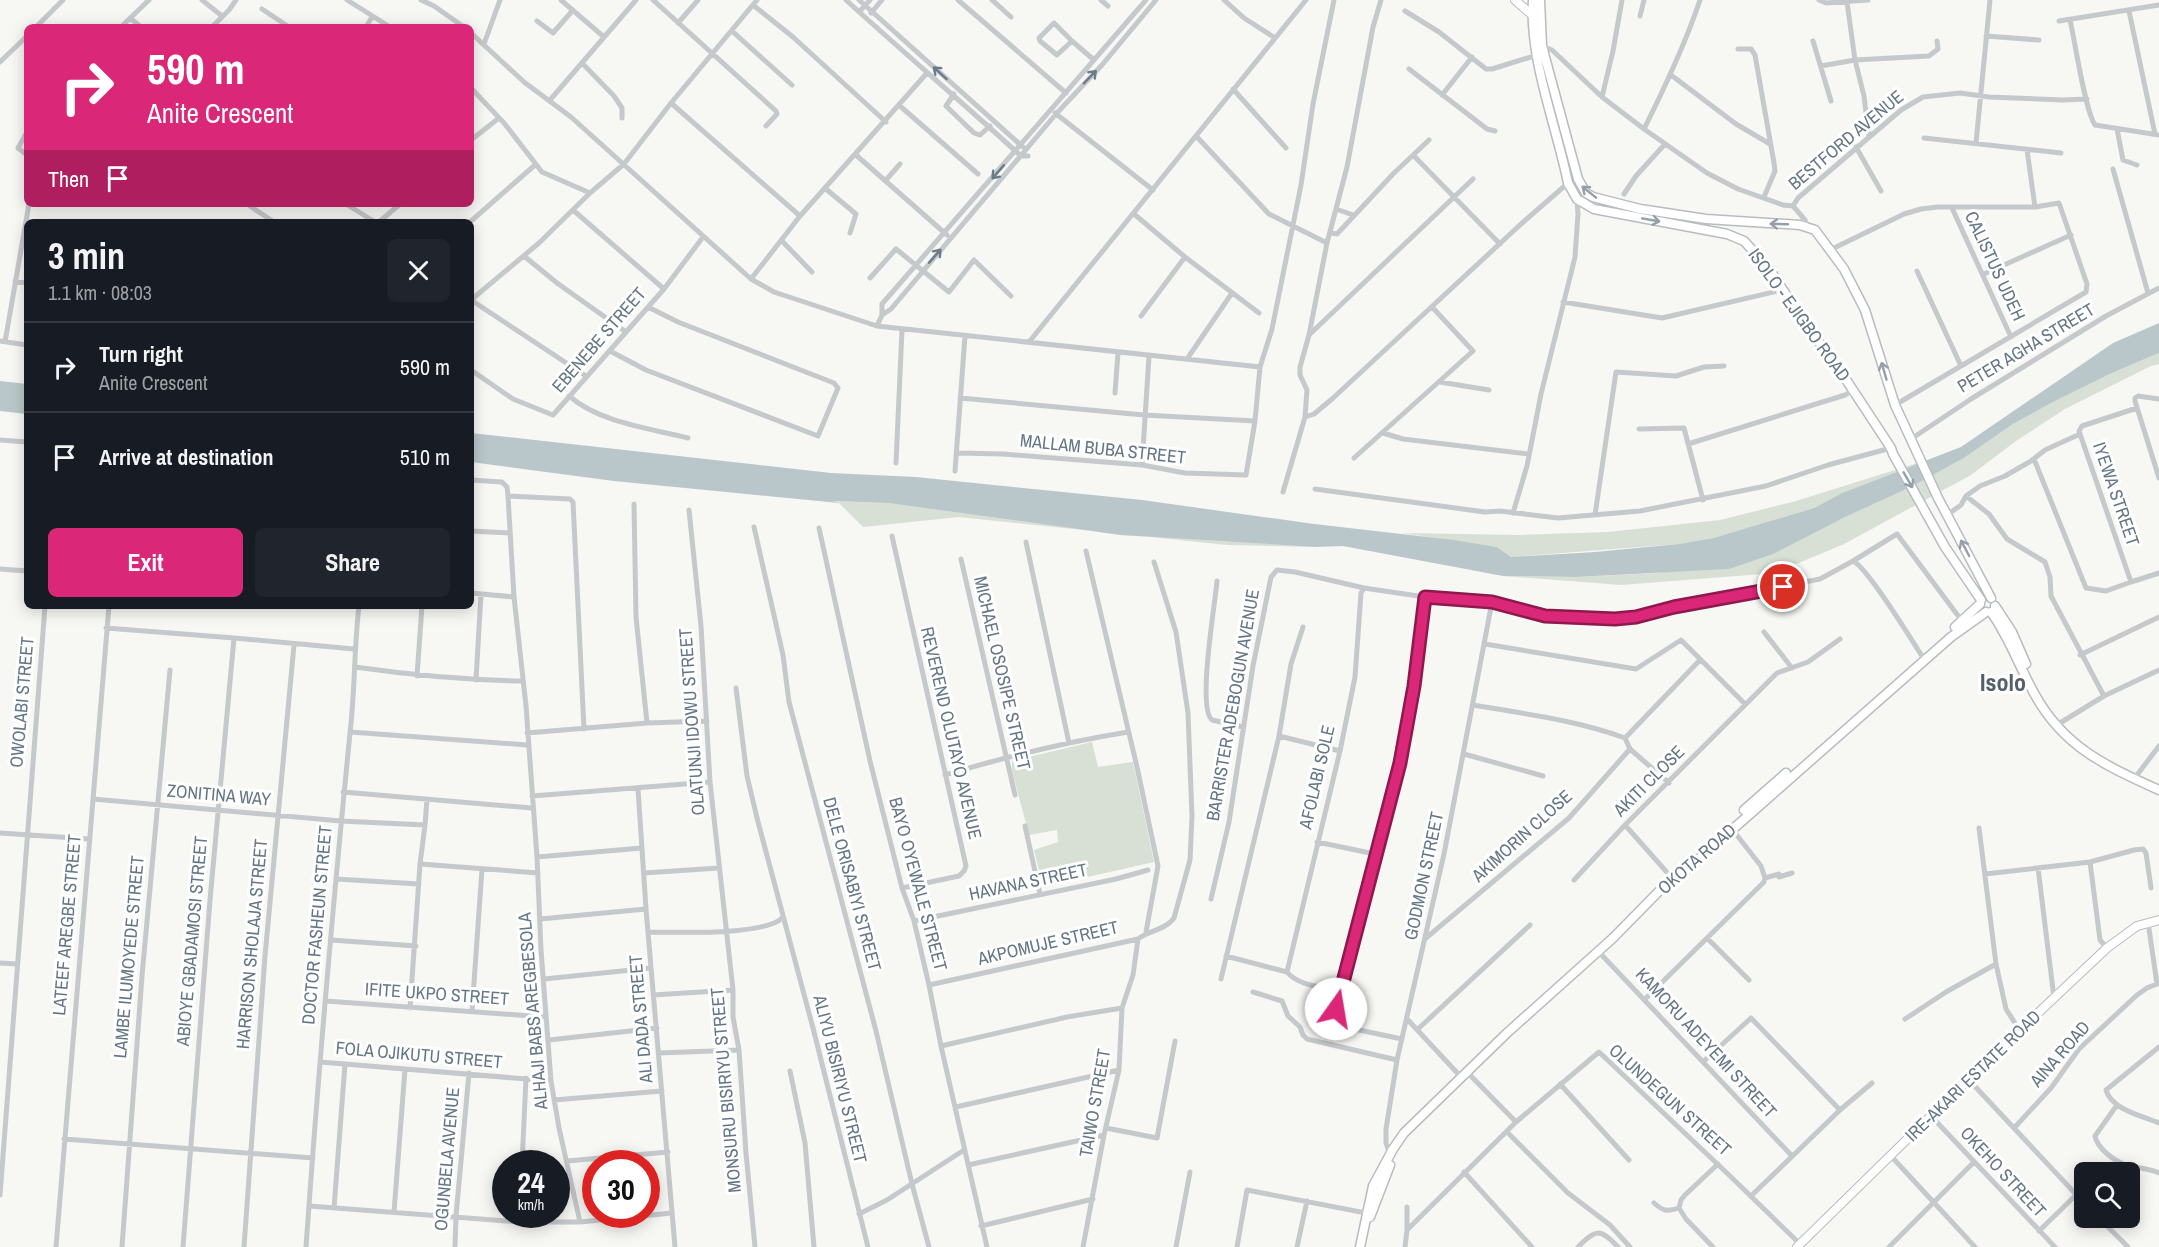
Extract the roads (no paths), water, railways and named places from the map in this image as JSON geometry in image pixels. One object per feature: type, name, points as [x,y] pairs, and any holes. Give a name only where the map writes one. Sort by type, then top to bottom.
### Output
[{"type":"main road","points":[[1533,0],[1533,37],[1568,183],[1577,199]]},
{"type":"main road","name":"ISOLO - EJIGBO ROAD","points":[[1540,0],[1542,46],[1578,179],[1586,193],[1601,200],[1686,217],[1806,226]]},
{"type":"main road","name":"ISOLO - EJIGBO ROAD","points":[[1577,199],[1594,209],[1726,234],[1743,241],[1752,249],[1768,267],[1853,390],[1892,451],[1945,547],[1981,602]]},
{"type":"main road","points":[[1726,234],[1730,221]]},
{"type":"main road","points":[[1806,226],[1815,230],[1830,250],[1852,284],[1865,310],[1895,405],[1991,607],[2012,632],[2037,691],[2060,723],[2088,749],[2159,788]]},
{"type":"main road","points":[[1672,878],[1679,869],[1762,794],[1962,621],[1985,597],[2007,635],[2045,713],[2056,726],[2093,758],[2159,788]]},
{"type":"main road","name":"OKOTA ROAD","points":[[1362,1247],[1366,1213],[1373,1186],[1404,1133],[1464,1074],[1597,950],[1613,938],[1672,878],[1683,873],[1951,637],[1991,607]]},
{"type":"main road","name":"OKOTA ROAD","points":[[1362,1247],[1382,1184],[1399,1146],[1419,1119]]},
{"type":"street","points":[[39,24],[63,0]]},
{"type":"street","points":[[124,24],[149,0]]},
{"type":"street","points":[[202,0],[222,16]]},
{"type":"street","points":[[215,24],[236,0]]},
{"type":"street","points":[[347,0],[385,24]]},
{"type":"street","points":[[421,0],[460,24]]},
{"type":"street","points":[[483,44],[500,0]]},
{"type":"street","points":[[561,0],[604,37]]},
{"type":"street","points":[[550,100],[636,0]]},
{"type":"street","points":[[653,0],[776,111],[777,114],[766,126]]},
{"type":"street","points":[[678,23],[698,0]]},
{"type":"street","points":[[846,0],[1021,156]]},
{"type":"street","points":[[858,0],[1027,150]]},
{"type":"street","points":[[859,12],[870,0]]},
{"type":"street","points":[[866,18],[882,0]]},
{"type":"street","points":[[958,0],[1065,93]]},
{"type":"street","points":[[992,0],[1011,17]]},
{"type":"street","points":[[1101,0],[1108,6]]},
{"type":"street","points":[[877,326],[882,315],[882,304],[1021,145],[1053,112],[1102,65],[1154,3],[1146,0],[1065,93],[1053,112],[1027,150],[921,271],[891,309],[882,315]]},
{"type":"street","points":[[1224,0],[1244,18],[1275,38]]},
{"type":"street","points":[[1029,342],[1306,0]]},
{"type":"street","points":[[960,398],[1144,415],[1255,421],[1260,367],[1272,329],[1301,185],[1313,104],[1334,0]]},
{"type":"street","points":[[1283,492],[1305,417],[1306,390],[1300,375],[1300,367],[1309,335],[1327,243],[1347,167],[1373,27],[1381,0]]},
{"type":"street","points":[[1515,0],[1532,15]]},
{"type":"street","points":[[1602,96],[1622,0]]},
{"type":"street","points":[[1640,16],[1644,0]]},
{"type":"street","points":[[1644,129],[1688,36],[1700,0]]},
{"type":"street","points":[[1819,0],[1826,3],[1868,0]]},
{"type":"street","points":[[1976,143],[1990,0]]},
{"type":"street","points":[[474,298],[556,228],[590,193],[624,164],[671,103],[755,2],[885,122]]},
{"type":"street","points":[[1847,2],[1869,137]]},
{"type":"street","points":[[2059,21],[2159,5]]},
{"type":"street","points":[[262,9],[284,24]]},
{"type":"street","points":[[537,21],[554,33],[573,10]]},
{"type":"street","points":[[1405,11],[1439,32],[1486,69],[1537,55]]},
{"type":"street","points":[[2070,20],[2092,121],[2095,125],[2157,135],[2129,11]]},
{"type":"street","points":[[368,24],[372,17]]},
{"type":"street","points":[[130,18],[137,24]]},
{"type":"street","points":[[1072,41],[1057,55],[1039,38],[1054,23],[1094,60]]},
{"type":"street","points":[[732,31],[792,85]]},
{"type":"street","points":[[474,36],[524,82],[550,100],[624,164],[751,279],[774,292],[877,326],[902,330],[1260,367]]},
{"type":"street","points":[[1986,36],[2039,40]]},
{"type":"street","points":[[0,62],[24,39]]},
{"type":"street","points":[[1813,41],[1831,101]]},
{"type":"street","points":[[1821,66],[1855,60],[1929,56],[1938,49],[1937,41]]},
{"type":"street","points":[[1542,46],[1552,50],[1602,96],[1644,129],[1721,181],[1783,205],[1793,206]]},
{"type":"street","points":[[1738,49],[1751,49],[1755,55],[1774,171],[1764,197]]},
{"type":"street","points":[[1442,95],[1472,57]]},
{"type":"street","points":[[582,63],[614,96],[622,108],[622,118]]},
{"type":"street","points":[[1409,69],[1487,129],[1496,131]]},
{"type":"street","points":[[751,279],[800,216],[927,73]]},
{"type":"street","points":[[1671,75],[1736,124],[1770,144]]},
{"type":"street","points":[[1233,89],[1286,148]]},
{"type":"street","points":[[474,91],[499,118],[535,165],[551,177],[590,193]]},
{"type":"street","name":"BESTFORD AVENUE","points":[[1806,226],[1805,220],[1793,206],[1806,191],[1901,110],[1923,97],[1960,93],[2063,100],[2087,99]]},
{"type":"street","points":[[954,94],[946,106],[974,133],[980,135],[990,126]]},
{"type":"street","points":[[671,103],[800,216]]},
{"type":"street","points":[[900,106],[978,174]]},
{"type":"street","points":[[1053,112],[1153,190]]},
{"type":"street","points":[[474,138],[499,118]]},
{"type":"street","points":[[2117,129],[2123,160],[2138,165]]},
{"type":"street","points":[[1197,136],[1269,214],[1327,243]]},
{"type":"street","points":[[24,137],[18,146],[19,150],[24,153]]},
{"type":"street","points":[[1924,138],[2061,153]]},
{"type":"street","points":[[1331,233],[1337,234],[1393,174],[1429,140]]},
{"type":"street","points":[[1624,194],[1636,176],[1665,144]]},
{"type":"street","points":[[1856,147],[1881,191]]},
{"type":"street","points":[[2027,150],[2035,207]]},
{"type":"street","points":[[856,154],[951,237]]},
{"type":"street","points":[[1414,156],[1500,244]]},
{"type":"street","points":[[886,180],[900,164]]},
{"type":"street","points":[[473,219],[535,165]]},
{"type":"street","points":[[2113,169],[2148,293]]},
{"type":"street","points":[[1309,335],[1473,179]]},
{"type":"street","points":[[1305,417],[1314,414],[1332,399],[1568,183]]},
{"type":"street","points":[[826,189],[856,214],[850,233]]},
{"type":"street","points":[[1513,513],[1575,257],[1577,199]]},
{"type":"street","points":[[1830,250],[1904,214],[1921,209],[2035,207],[2059,203],[2087,284],[2086,292],[1895,405]]},
{"type":"street","points":[[252,207],[270,219]]},
{"type":"street","points":[[351,207],[372,219]]},
{"type":"street","points":[[381,219],[396,207]]},
{"type":"street","points":[[1336,208],[1353,215]]},
{"type":"street","name":"CALISTUS UDEH","points":[[1952,208],[2011,337]]},
{"type":"street","points":[[573,210],[664,289]]},
{"type":"street","points":[[1134,214],[1185,257],[1259,313]]},
{"type":"street","points":[[24,233],[3,341],[24,344]]},
{"type":"street","points":[[1984,274],[2071,235]]},
{"type":"street","name":"EBENEBE STREET","points":[[474,374],[513,399],[553,415],[664,289],[703,237]]},
{"type":"street","points":[[781,240],[812,272]]},
{"type":"street","points":[[870,278],[896,249],[949,292],[974,260],[1011,296]]},
{"type":"street","points":[[524,256],[626,332]]},
{"type":"street","points":[[1141,316],[1185,257]]},
{"type":"street","points":[[1917,272],[1961,366]]},
{"type":"street","points":[[15,281],[24,283]]},
{"type":"street","name":"PETER AGHA STREET","points":[[1912,441],[1971,399],[2106,316],[2159,288]]},
{"type":"street","points":[[1563,302],[1662,318],[1782,290]]},
{"type":"street","points":[[1186,359],[1232,293]]},
{"type":"street","points":[[474,302],[586,376]]},
{"type":"street","points":[[610,351],[656,374],[818,436],[838,388],[834,382],[678,322],[648,307]]},
{"type":"street","points":[[1354,458],[1473,351],[1432,307]]},
{"type":"street","points":[[896,463],[902,330]]},
{"type":"street","points":[[955,471],[965,336]]},
{"type":"street","points":[[1115,393],[1118,353]]},
{"type":"street","points":[[1142,465],[1149,356]]},
{"type":"street","points":[[1595,515],[1616,372],[1676,376],[1704,367],[1724,366]]},
{"type":"street","points":[[1440,382],[1489,390]]},
{"type":"street","points":[[1688,444],[1845,395],[1853,390]]},
{"type":"street","points":[[569,396],[581,406],[618,421],[688,438]]},
{"type":"street","points":[[2159,399],[2138,396],[2135,398],[2159,478]]},
{"type":"street","points":[[2080,434],[2079,430],[2082,426],[2137,408]]},
{"type":"street","name":"MALLAM BUBA STREET","points":[[957,453],[1142,465],[1185,473],[1246,475],[1255,421]]},
{"type":"street","points":[[1640,429],[1684,428],[1702,500]]},
{"type":"street","points":[[1383,433],[1403,439],[1528,454]]},
{"type":"street","name":"IYEWA STREET","points":[[1947,515],[1980,486],[2004,476],[2045,450],[2080,434],[2131,582]]},
{"type":"street","points":[[0,440],[24,442]]},
{"type":"street","points":[[1315,489],[1479,511],[1558,518],[1640,512],[1702,500],[1766,486],[1828,465],[1892,451]]},
{"type":"street","points":[[2034,459],[2086,588],[2106,591],[2159,573]]},
{"type":"street","points":[[474,480],[502,483],[507,486],[508,496],[570,499],[573,502],[584,729]]},
{"type":"street","name":"ALHAJI BABS AREGBESOLA","points":[[508,496],[514,597],[537,857],[551,1081],[565,1150]]},
{"type":"street","points":[[1966,496],[1989,514],[2007,539],[2045,562],[2050,578],[2051,596],[2066,621],[2080,655],[2104,696]]},
{"type":"street","points":[[634,504],[636,617],[647,723]]},
{"type":"street","name":"OLATUNJI IDOWU STREET","points":[[689,510],[710,782],[726,931]]},
{"type":"street","name":"DELE ORISABIYI STREET","points":[[754,527],[783,655],[789,702],[876,1031],[929,1247]]},
{"type":"street","name":"BAYO OYEWALE STREET","points":[[819,528],[870,761],[902,888],[914,921],[940,1046],[987,1247]]},
{"type":"street","points":[[474,531],[510,533]]},
{"type":"street","points":[[1364,588],[1425,597],[1492,602],[1545,616],[1615,619],[1636,617],[1674,607],[1820,579],[1897,534],[1962,621]]},
{"type":"street","name":"REVEREND OLUTAYO AVENUE","points":[[892,536],[966,866],[964,871],[956,877],[902,888]]},
{"type":"street","points":[[1026,542],[1069,743]]},
{"type":"street","points":[[1086,551],[1158,866],[1146,932]]},
{"type":"street","name":"MICHAEL OSOSIPE STREET","points":[[961,559],[1015,795]]},
{"type":"street","points":[[1853,561],[1857,562],[1869,578],[1922,656]]},
{"type":"street","points":[[1138,939],[1146,932],[1172,923],[1190,860],[1192,816],[1188,713],[1176,632],[1154,562]]},
{"type":"street","points":[[0,569],[24,571]]},
{"type":"street","name":"BARRISTER ADEBOGUN AVENUE","points":[[1210,899],[1229,822],[1253,666],[1272,577],[1275,571],[1284,570],[1364,588]]},
{"type":"street","points":[[1218,581],[1206,685],[1207,714],[1212,720],[1244,727]]},
{"type":"street","name":"AFOLABI SOLE","points":[[1287,972],[1340,751],[1355,677],[1361,593],[1364,588]]},
{"type":"street","points":[[474,594],[514,597]]},
{"type":"street","points":[[477,680],[481,594]]},
{"type":"street","points":[[1402,1039],[1338,1025],[1335,1018],[1340,991],[1400,763],[1414,686],[1425,597]]},
{"type":"street","name":"GODMON STREET","points":[[1393,1149],[1388,1149],[1386,1129],[1397,1060],[1426,938],[1464,754],[1492,602]]},
{"type":"street","name":"OWOLABI STREET","points":[[0,1195],[45,609]]},
{"type":"street","name":"LATEEF AREGBE STREET","points":[[56,1247],[109,609]]},
{"type":"street","name":"DOCTOR FASHEUN STREET","points":[[306,1247],[343,792],[350,732],[358,609]]},
{"type":"street","points":[[417,676],[422,609]]},
{"type":"street","points":[[2080,655],[2159,617]]},
{"type":"street","points":[[1221,979],[1258,831],[1279,736],[1291,664],[1303,627]]},
{"type":"street","points":[[106,628],[354,650]]},
{"type":"street","points":[[1764,632],[1792,668]]},
{"type":"street","name":"ABIOYE GBADAMOSI STREET","points":[[183,1247],[210,900],[234,638]]},
{"type":"street","name":"AKITI CLOSE","points":[[1574,880],[1625,825],[1777,673],[1808,662],[1840,639]]},
{"type":"street","points":[[1485,644],[1636,669],[1681,640],[1745,704]]},
{"type":"street","name":"HARRISON SHOLAJA STREET","points":[[244,1247],[265,956],[294,645]]},
{"type":"street","points":[[1625,738],[1700,660]]},
{"type":"street","points":[[355,668],[417,676],[523,681]]},
{"type":"street","name":"LAMBE ILUMOYEDE STREET","points":[[122,1247],[142,976],[170,670]]},
{"type":"street","points":[[2060,723],[2104,696],[2159,670]]},
{"type":"street","name":"ALIYU BISIRIYU STREET","points":[[736,688],[747,776],[868,1247]]},
{"type":"street","points":[[1473,705],[1582,724],[1625,738],[1630,748],[1669,783]]},
{"type":"street","points":[[527,733],[647,723],[707,721]]},
{"type":"street","points":[[350,732],[527,745]]},
{"type":"street","points":[[945,775],[1006,757],[1128,732]]},
{"type":"street","points":[[1279,736],[1340,751]]},
{"type":"street","points":[[2137,775],[2159,746]]},
{"type":"street","name":"AKIMORIN CLOSE","points":[[1426,938],[1569,818],[1630,748]]},
{"type":"street","points":[[1464,754],[1543,776]]},
{"type":"street","points":[[532,796],[710,782]]},
{"type":"street","name":"ALI DADA STREET","points":[[638,789],[675,1247]]},
{"type":"street","points":[[343,792],[532,808]]},
{"type":"street","name":"ZONITINA WAY","points":[[93,799],[341,821],[425,825]]},
{"type":"street","points":[[410,1008],[427,799]]},
{"type":"street","points":[[1625,825],[1672,878]]},
{"type":"street","points":[[1025,826],[1040,894]]},
{"type":"street","points":[[1644,1000],[1764,882],[1761,866],[1732,828]]},
{"type":"street","points":[[1979,828],[1996,964],[2006,1009],[2020,1031]]},
{"type":"street","points":[[0,833],[89,839]]},
{"type":"street","points":[[1317,842],[1376,854]]},
{"type":"street","points":[[537,857],[642,848]]},
{"type":"street","points":[[1985,874],[2090,862],[2143,849],[2146,853],[2151,888]]},
{"type":"street","points":[[2090,862],[2100,940],[2107,948]]},
{"type":"street","points":[[420,864],[538,873]]},
{"type":"street","points":[[644,873],[719,868]]},
{"type":"street","points":[[2038,868],[2054,998]]},
{"type":"street","points":[[472,1011],[482,869]]},
{"type":"street","name":"HAVANA STREET","points":[[914,921],[1148,870]]},
{"type":"street","points":[[1765,878],[1792,873]]},
{"type":"street","points":[[336,879],[419,884]]},
{"type":"street","points":[[540,919],[646,909]]},
{"type":"street","points":[[649,932],[726,931],[769,924],[782,918]]},
{"type":"street","name":"IRE-AKARI ESTATE ROAD","points":[[1798,1246],[2107,948],[2129,930],[2159,920]]},
{"type":"street","points":[[2148,922],[2158,984]]},
{"type":"street","points":[[1418,1029],[1530,925]]},
{"type":"street","name":"MONSURU BISIRIYU STREET","points":[[726,931],[733,990],[733,1017],[739,1050],[755,1247]]},
{"type":"street","points":[[1707,938],[1749,980]]},
{"type":"street","name":"AKPOMUJE STREET","points":[[929,985],[1138,939]]},
{"type":"street","name":"TAIWO STREET","points":[[1083,1247],[1119,1070],[1122,1008],[1133,975],[1138,939]]},
{"type":"street","points":[[331,940],[416,946]]},
{"type":"street","name":"KAMORU ADEYEMI STREET","points":[[1597,950],[1792,1156]]},
{"type":"street","points":[[1226,956],[1287,972],[1292,978],[1302,982],[1340,991]]},
{"type":"street","points":[[0,963],[17,964]]},
{"type":"street","points":[[1905,1019],[1946,992],[1996,964]]},
{"type":"street","points":[[544,979],[651,968]]},
{"type":"street","name":"AINA ROAD","points":[[2015,1127],[2051,1088],[2079,1049],[2137,995],[2158,984]]},
{"type":"street","points":[[653,995],[733,990]]},
{"type":"street","points":[[1253,992],[1282,1001],[1288,1016],[1300,1027],[1307,1039],[1397,1060]]},
{"type":"street","name":"IFITE UKPO STREET","points":[[326,1001],[546,1017]]},
{"type":"street","points":[[940,1046],[1067,1017],[1122,1008]]},
{"type":"street","points":[[1704,1061],[1751,1018],[1840,1110]]},
{"type":"street","points":[[1408,1020],[1516,1122]]},
{"type":"street","points":[[549,1041],[657,1028]]},
{"type":"street","points":[[1106,1128],[1157,1138],[1175,1041]]},
{"type":"street","points":[[2159,1047],[2106,1090],[2117,1105],[2159,1123]]},
{"type":"street","points":[[659,1053],[739,1050]]},
{"type":"street","name":"OLUNDEGUN STREET","points":[[1407,1230],[1516,1122],[1596,1053],[1600,1053],[1751,1196],[1798,1246]]},
{"type":"street","name":"FOLA OJIKUTU STREET","points":[[320,1062],[551,1081]]},
{"type":"street","points":[[334,1208],[345,1064]]},
{"type":"street","points":[[394,1212],[405,1068]]},
{"type":"street","points":[[956,1107],[1119,1070]]},
{"type":"street","points":[[790,1071],[806,1143],[814,1247]]},
{"type":"street","name":"OGUNBELA AVENUE","points":[[455,1247],[469,1073]]},
{"type":"street","points":[[523,1150],[526,1078]]},
{"type":"street","points":[[1969,1080],[2074,1193]]},
{"type":"street","points":[[1751,1196],[1840,1110],[1872,1083]]},
{"type":"street","points":[[1560,1084],[1629,1160]]},
{"type":"street","points":[[554,1100],[662,1091]]},
{"type":"street","points":[[0,1095],[8,1096]]},
{"type":"street","points":[[2117,1105],[2094,1136],[2095,1139],[2120,1162],[2159,1173]]},
{"type":"street","name":"OKEHO STREET","points":[[1931,1116],[2055,1247]]},
{"type":"street","points":[[1507,1132],[1562,1186],[1610,1225],[1630,1247]]},
{"type":"street","points":[[968,1165],[1104,1135]]},
{"type":"street","points":[[64,1139],[313,1158]]},
{"type":"street","points":[[859,1214],[874,1208],[964,1150]]},
{"type":"street","points":[[570,1161],[668,1152]]},
{"type":"street","points":[[1890,1155],[1975,1247]]},
{"type":"street","points":[[1889,1247],[1974,1163]]},
{"type":"street","points":[[1713,1247],[1680,1213],[1679,1209],[1685,1195],[1718,1164]]},
{"type":"street","points":[[1176,1247],[1190,1172]]},
{"type":"street","points":[[1464,1172],[1532,1247]]},
{"type":"street","name":"ALHAJI BABS AREGBESOLA","points":[[570,1175],[580,1222]]},
{"type":"street","points":[[1237,1247],[1247,1190],[1366,1213]]},
{"type":"street","points":[[2039,1231],[2074,1197]]},
{"type":"street","points":[[981,1226],[1093,1199]]},
{"type":"street","points":[[1296,1247],[1306,1201]]},
{"type":"street","points":[[1654,1203],[1661,1210],[1679,1209]]},
{"type":"street","points":[[309,1206],[492,1217]]},
{"type":"street","points":[[1405,1247],[1407,1207]]},
{"type":"street","points":[[570,1221],[672,1213]]},
{"type":"street","points":[[2109,1228],[2128,1247]]},
{"type":"street","points":[[1578,1247],[1596,1232],[1607,1236],[1618,1247]]},
{"type":"district","name":"Isolo","points":[[2003,683]]}]
